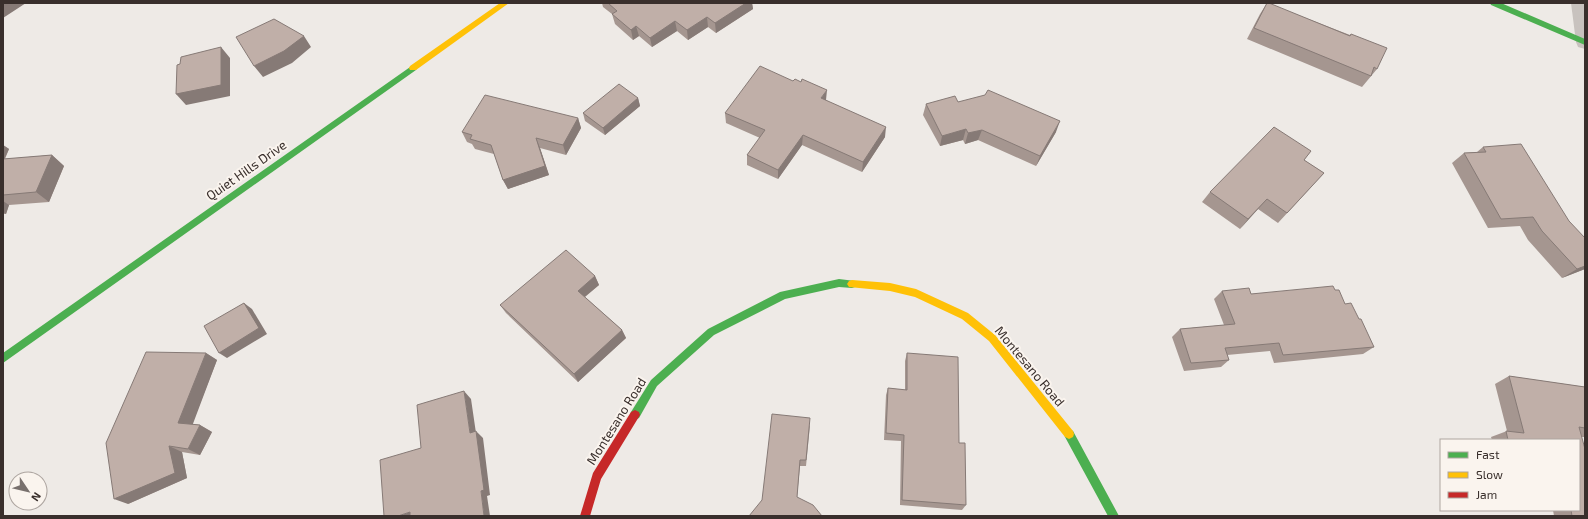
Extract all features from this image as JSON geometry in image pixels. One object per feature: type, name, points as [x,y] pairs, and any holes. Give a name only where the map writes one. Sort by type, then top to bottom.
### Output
[{"type":"street","name":"Quiet Hills Drive","points":[[3,359],[505,3]]},
{"type":"street","points":[[1494,3],[1585,42]]},
{"type":"street","points":[[1580,3],[1585,42]]},
{"type":"street","name":"Montesano Road","points":[[585,516],[598,477],[654,383],[711,332],[783,295],[839,283],[890,287],[916,293],[965,316],[992,338],[1069,433],[1114,516]]},
{"type":"building","points":[[608,3],[746,3],[715,23],[707,17],[687,30],[675,21],[650,38],[636,26],[631,30],[612,14],[617,11]]},
{"type":"building","points":[[1267,3],[1350,36],[1351,34],[1387,48],[1377,69],[1374,67],[1371,76],[1254,28]]},
{"type":"building","points":[[274,19],[304,36],[284,51],[254,66],[236,37]]},
{"type":"building","points":[[221,47],[221,85],[176,94],[177,65],[180,64],[181,57]]},
{"type":"building","points":[[760,66],[793,81],[795,79],[801,82],[802,79],[827,90],[821,98],[886,127],[863,162],[803,135],[778,170],[747,155],[765,130],[725,113]]},
{"type":"building","points":[[619,84],[638,98],[603,128],[583,113]]},
{"type":"building","points":[[988,90],[1060,121],[1040,156],[982,130],[968,133],[966,129],[942,136],[926,104],[955,96],[958,102],[985,95]]},
{"type":"building","points":[[485,95],[578,118],[563,145],[536,138],[545,166],[503,180],[491,145],[470,139],[472,135],[462,132]]},
{"type":"building","points":[[1274,127],[1311,151],[1304,160],[1324,173],[1287,213],[1267,199],[1248,219],[1210,192]]},
{"type":"building","points":[[1521,144],[1569,221],[1585,238],[1585,266],[1577,269],[1542,231],[1533,217],[1501,219],[1464,153],[1486,152],[1483,147]]},
{"type":"building","points":[[52,155],[36,192],[3,195],[3,159]]},
{"type":"building","points":[[566,250],[595,276],[578,291],[622,330],[574,374],[500,305]]},
{"type":"building","points":[[1333,286],[1335,290],[1339,290],[1345,304],[1351,303],[1359,319],[1361,319],[1374,347],[1283,355],[1279,343],[1225,348],[1229,360],[1191,363],[1180,329],[1235,324],[1222,291],[1249,288],[1251,294]]},
{"type":"building","points":[[244,303],[259,328],[219,353],[204,326]]},
{"type":"building","points":[[146,352],[206,353],[178,423],[200,425],[188,449],[169,446],[175,473],[114,499],[106,443]]},
{"type":"building","points":[[907,353],[958,357],[959,443],[965,443],[966,505],[902,500],[904,435],[886,433],[888,388],[907,390]]},
{"type":"building","points":[[1509,376],[1585,387],[1585,428],[1579,427],[1585,449],[1585,516],[1572,516],[1571,511],[1580,511],[1580,439],[1508,439],[1506,431],[1524,433]]},
{"type":"building","points":[[464,391],[470,433],[476,431],[484,490],[481,491],[484,516],[410,516],[410,512],[398,516],[384,516],[380,460],[421,448],[417,405]]},
{"type":"building","points":[[772,414],[810,418],[806,460],[800,460],[797,497],[813,505],[822,516],[749,516],[762,500]]},
{"type":"traffic: fast","points":[[1494,3],[1585,42]]},
{"type":"traffic: fast","points":[[3,359],[413,68]]},
{"type":"traffic: fast","points":[[635,415],[654,383],[711,332],[783,295],[839,283],[852,284]]},
{"type":"traffic: fast","points":[[1069,434],[1114,516]]},
{"type":"traffic: slow","points":[[413,68],[505,3]]},
{"type":"traffic: slow","points":[[852,284],[890,287],[916,293],[965,316],[992,338],[1069,434]]},
{"type":"traffic: jam","points":[[585,516],[597,477],[635,415]]}]
